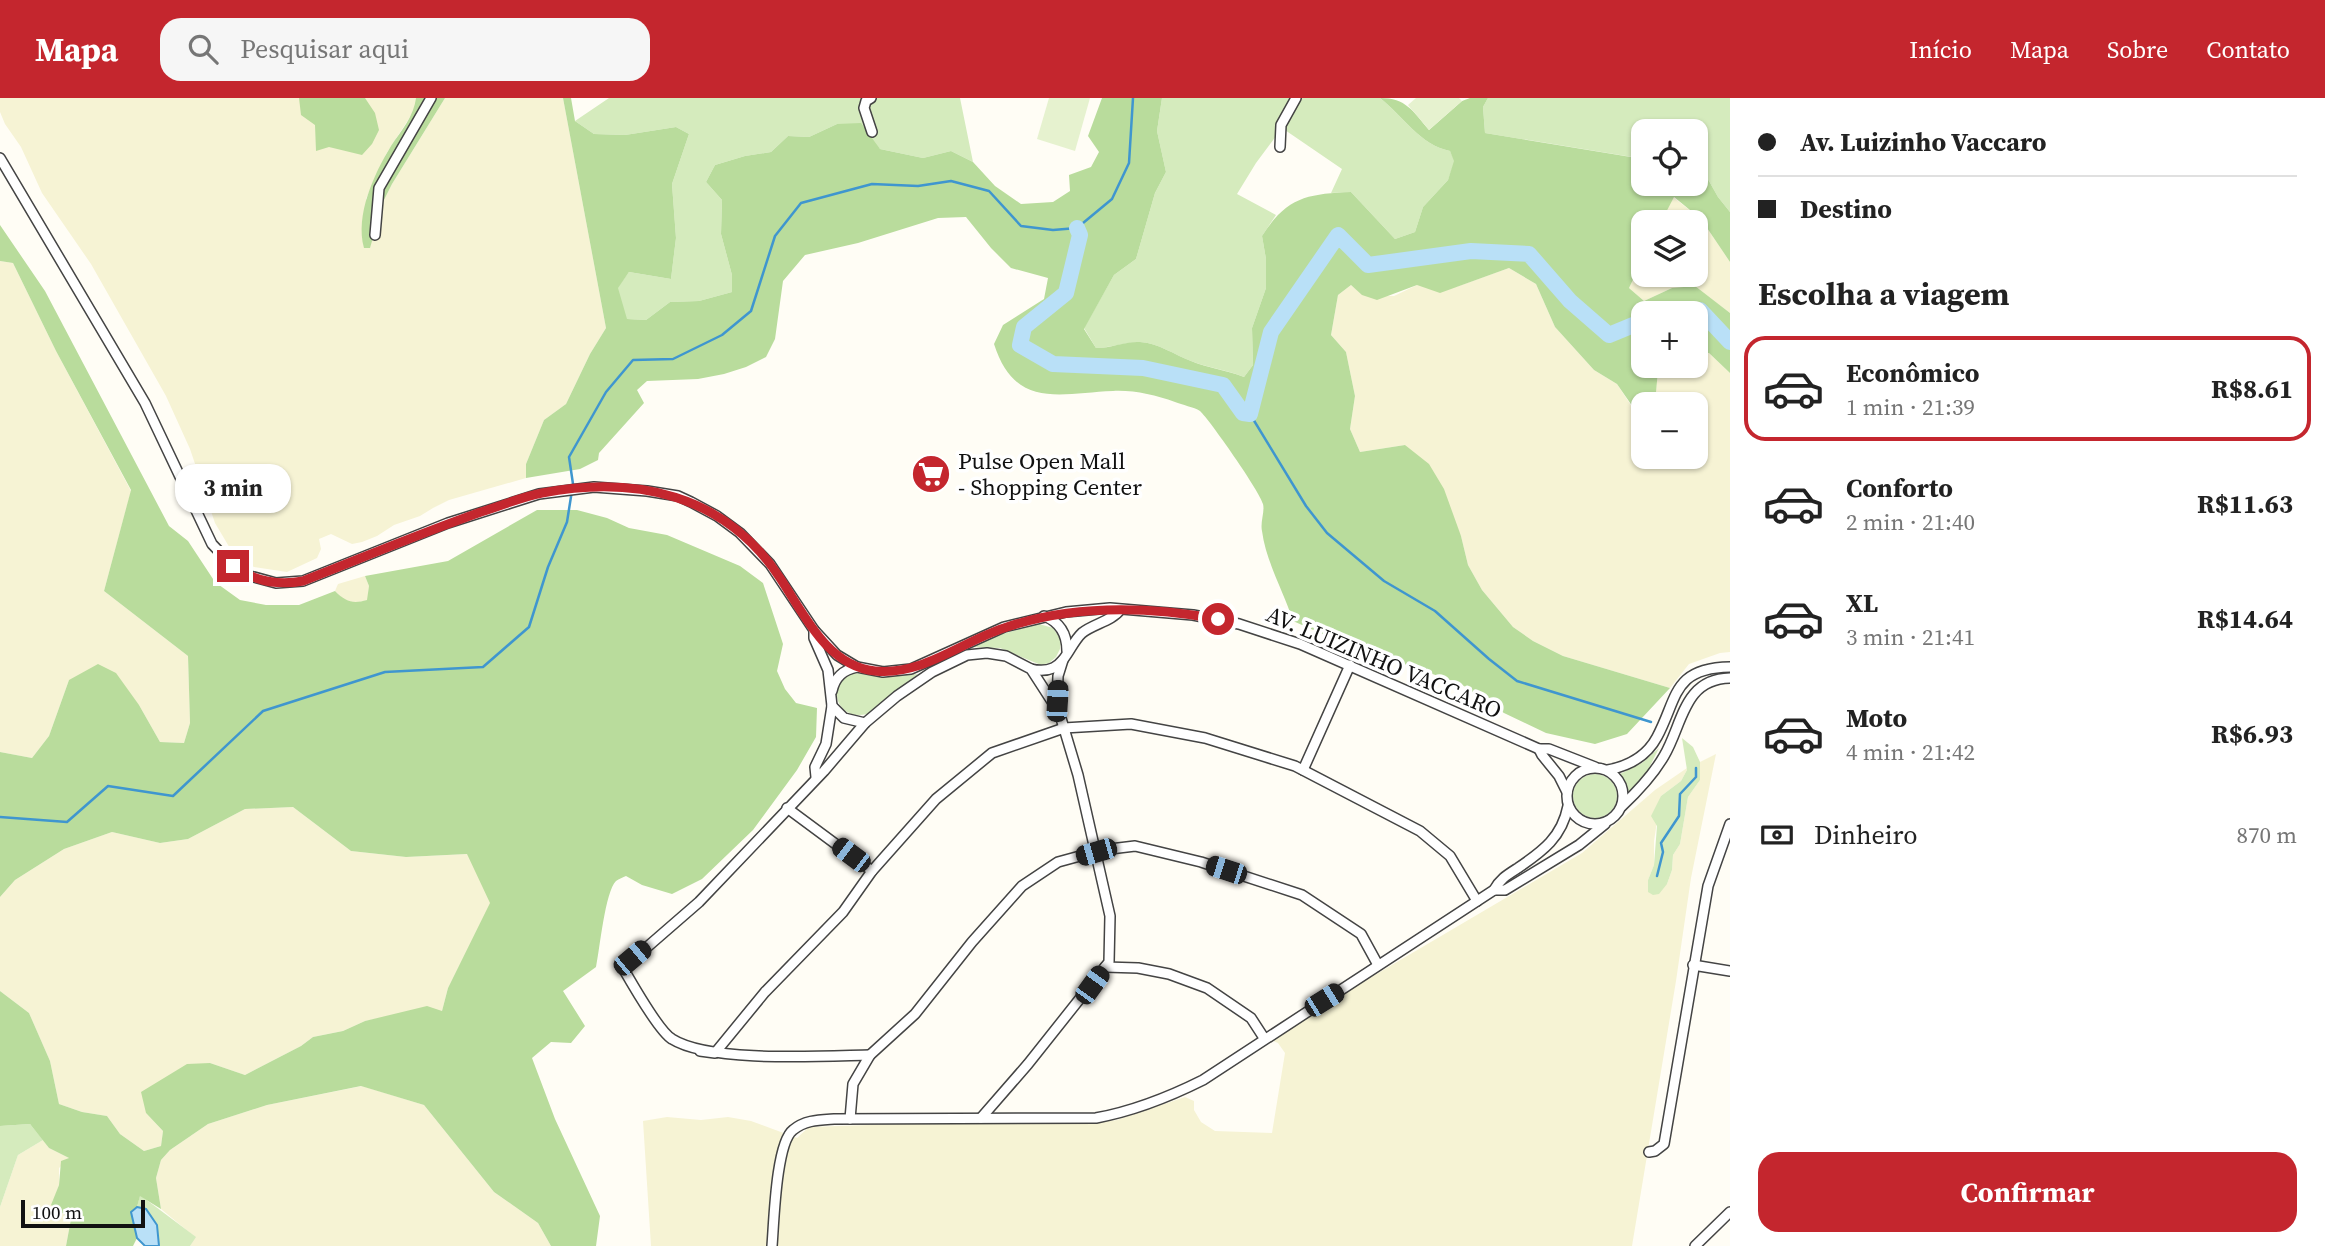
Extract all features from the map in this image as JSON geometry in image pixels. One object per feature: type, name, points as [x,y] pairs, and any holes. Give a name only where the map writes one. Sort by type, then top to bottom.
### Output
[{"type":"street","points":[[375,235],[379,188],[430,98]]},
{"type":"street","points":[[871,98],[866,101],[864,108],[872,132]]},
{"type":"street","points":[[1280,147],[1281,125],[1296,98]]},
{"type":"street","points":[[0,158],[145,403],[212,544],[241,572],[276,583],[303,581],[448,523],[539,494],[576,488],[623,488],[663,493],[685,499],[717,516],[740,533],[761,553],[779,576],[814,630],[837,655],[856,667]]},
{"type":"street","name":"AV. LUIZINHO VACCARO","points":[[856,667],[883,671],[911,669],[986,634],[1044,616],[1110,608],[1169,612],[1239,624],[1300,644],[1539,749],[1549,749],[1595,767]]},
{"type":"street","points":[[870,1055],[792,1056],[700,1051],[670,1038],[623,968],[699,902],[865,723],[914,684],[958,658],[977,654],[997,654],[1031,669],[1047,670],[1065,656],[1084,632],[1099,622],[1116,616],[1120,610]]},
{"type":"street","points":[[981,1118],[1109,962],[1110,916],[1078,775],[1057,705],[1058,676],[1067,641],[1055,622],[1044,616]]},
{"type":"street","points":[[814,630],[814,638],[828,670],[832,693],[828,735],[815,767],[816,777]]},
{"type":"street","points":[[1303,770],[1350,665]]},
{"type":"street","points":[[832,693],[834,683],[841,674],[856,667]]},
{"type":"street","points":[[1608,771],[1631,763],[1649,748],[1658,736],[1675,694],[1684,683],[1695,674],[1710,668],[1730,667]]},
{"type":"street","points":[[1031,669],[1057,705]]},
{"type":"street","points":[[1695,674],[1701,686]]},
{"type":"street","points":[[1622,806],[1657,767],[1671,743],[1687,703],[1701,686],[1730,678]]},
{"type":"street","points":[[832,706],[844,718],[854,723],[865,723]]},
{"type":"street","points":[[715,1053],[765,992],[843,912],[872,871],[936,799],[992,753],[1064,728],[1131,724],[1205,738],[1303,770],[1420,831],[1450,856],[1477,901]]},
{"type":"street","points":[[1539,749],[1559,776],[1572,812],[1582,821],[1595,824],[1608,821]]},
{"type":"street","points":[[1494,890],[1505,890],[1578,845],[1619,812],[1622,806],[1622,786],[1614,774],[1595,767],[1576,774],[1567,792]]},
{"type":"street","points":[[772,1246],[783,1147],[791,1131],[807,1121],[1096,1118],[1126,1112],[1182,1091],[1203,1080],[1494,890],[1500,880],[1543,851],[1556,838],[1569,806]]},
{"type":"street","points":[[787,808],[872,871]]},
{"type":"street","points":[[1650,1152],[1655,1152],[1664,1144],[1708,886],[1730,824]]},
{"type":"street","points":[[850,1119],[853,1084],[870,1055],[915,1014],[1022,886],[1058,862],[1135,846],[1201,862],[1302,895],[1361,934],[1378,965]]},
{"type":"street","points":[[1693,965],[1730,971]]},
{"type":"street","points":[[1105,967],[1159,972],[1207,988],[1251,1018],[1264,1038]]},
{"type":"street","points":[[1695,1246],[1730,1212]]},
{"type":"shaded area","points":[[0,98],[416,98],[415,109],[386,154],[366,199],[383,202],[445,98],[563,98],[606,328],[566,404],[544,420],[526,464],[526,478],[449,500],[362,542],[352,544],[331,534],[319,539],[321,549],[317,558],[287,572],[254,567],[234,555],[215,523],[190,449],[166,396],[91,264],[42,193],[21,147],[5,124],[0,112]]},
{"type":"shaded area","points":[[1673,197],[1690,210],[1667,210]]},
{"type":"shaded area","points":[[1708,229],[1730,262],[1730,313],[1695,287],[1708,287]]},
{"type":"shaded area","points":[[0,261],[13,263],[56,351],[131,491],[104,591],[188,656],[190,723],[184,743],[160,742],[139,705],[69,680],[49,736],[32,758],[0,752]]},
{"type":"shaded area","points":[[1509,268],[1536,284],[1555,327],[1594,370],[1617,384],[1631,405],[1631,469],[1708,469],[1708,392],[1656,392],[1657,378],[1708,378],[1708,353],[1730,373],[1730,652],[1689,664],[1670,688],[1563,656],[1533,641],[1513,627],[1482,590],[1468,565],[1461,536],[1405,445],[1360,452],[1350,429],[1355,396],[1346,352],[1331,335],[1338,295],[1351,285],[1363,295],[1394,296],[1417,285],[1456,287]]},
{"type":"shaded area","points":[[1631,284],[1631,287],[1695,287],[1672,288],[1644,301],[1629,288]]},
{"type":"shaded area","points":[[365,576],[369,586],[368,600],[355,603],[344,600],[335,591],[338,584]]},
{"type":"shaded area","points":[[1716,754],[1691,878],[1632,1246],[651,1246],[643,1121],[667,1117],[701,1120],[728,1117],[751,1121],[797,1138],[809,1127],[1079,1118],[1090,1123],[1117,1120],[1185,1097],[1194,1101],[1194,1110],[1201,1122],[1215,1131],[1272,1133],[1285,1053],[1278,1043],[1271,1040],[1346,992],[1582,853],[1655,790],[1687,768],[1681,781],[1661,796],[1654,841],[1654,865],[1648,880],[1667,884],[1673,855],[1680,844],[1688,797],[1700,780],[1700,762]]},
{"type":"shaded area","points":[[293,807],[351,851],[406,857],[468,854],[491,903],[448,988],[442,1011],[365,1021],[343,1031],[313,1037],[245,1075],[210,1063],[146,1113],[163,1131],[161,1146],[144,1151],[120,1134],[107,1116],[82,1112],[59,1104],[50,1061],[29,1013],[0,991],[0,897],[15,880],[64,849],[112,832],[160,843],[188,839],[245,809]]},
{"type":"shaded area","points":[[362,1086],[424,1105],[494,1192],[538,1223],[551,1246],[190,1246],[195,1237],[161,1209],[156,1178],[161,1160],[170,1150],[208,1124],[267,1105]]},
{"type":"shaded area","points":[[43,1140],[49,1148],[69,1158],[59,1168],[59,1185],[52,1205],[71,1219],[66,1246],[0,1246],[0,1207],[18,1155]]},
{"type":"green space","points":[[299,98],[365,98],[375,113],[379,130],[372,144],[362,155],[329,147],[316,151],[315,125],[301,115]]},
{"type":"green space","points":[[416,98],[445,98],[392,184],[383,202],[370,248],[364,248],[362,222],[368,195],[385,157],[410,117]]},
{"type":"green space","points":[[563,98],[571,98],[575,121],[594,134],[625,135],[676,127],[689,134],[672,184],[676,238],[671,279],[629,272],[618,288],[627,319],[646,320],[670,302],[699,301],[732,292],[732,275],[721,234],[722,200],[706,182],[715,165],[771,152],[788,136],[809,137],[837,124],[861,123],[880,149],[923,158],[951,151],[973,162],[995,186],[1021,204],[1053,202],[1070,191],[1069,175],[1091,167],[1099,152],[1088,136],[1102,98],[1162,98],[1157,131],[1166,172],[1155,193],[1136,259],[1114,275],[1084,329],[1096,348],[1147,343],[1185,359],[1244,377],[1253,365],[1252,328],[1266,288],[1266,259],[1262,236],[1280,213],[1299,200],[1322,194],[1351,192],[1395,239],[1415,232],[1423,207],[1448,180],[1454,161],[1450,151],[1430,143],[1380,98],[1403,103],[1429,130],[1462,101],[1488,98],[1483,107],[1485,133],[1631,157],[1631,196],[1708,196],[1708,179],[1730,212],[1730,262],[1708,229],[1708,210],[1690,210],[1674,197],[1667,210],[1631,210],[1629,288],[1644,301],[1631,301],[1631,378],[1657,378],[1656,392],[1631,392],[1631,404],[1617,384],[1594,370],[1555,327],[1536,284],[1509,268],[1440,293],[1417,285],[1377,300],[1362,295],[1351,285],[1338,295],[1331,335],[1346,352],[1355,396],[1350,429],[1360,452],[1405,445],[1429,464],[1444,489],[1468,565],[1482,590],[1513,627],[1563,656],[1670,688],[1627,734],[1595,744],[1546,733],[1504,713],[1461,684],[1336,640],[1293,621],[1264,543],[1263,504],[1260,497],[1234,456],[1200,411],[1137,392],[1042,393],[1027,388],[1014,379],[1003,365],[994,344],[1003,325],[1044,299],[1048,278],[1011,268],[966,217],[938,218],[858,243],[805,255],[783,281],[775,339],[766,357],[724,374],[698,379],[647,381],[637,390],[644,403],[599,453],[598,460],[580,469],[526,478],[526,464],[544,420],[566,404],[606,328]]},
{"type":"green space","points":[[609,98],[960,98],[973,162],[951,151],[923,158],[880,149],[837,124],[809,137],[788,136],[771,152],[715,165],[706,182],[722,200],[721,234],[732,275],[732,292],[699,301],[670,302],[646,320],[626,319],[617,288],[629,272],[671,279],[676,238],[672,184],[689,134],[676,127],[625,135],[594,134],[575,121]]},
{"type":"green space","points":[[1049,98],[1090,98],[1075,151],[1037,139]]},
{"type":"green space","points":[[1162,98],[1380,98],[1430,143],[1450,151],[1455,161],[1448,180],[1423,207],[1415,232],[1395,239],[1351,192],[1331,193],[1342,169],[1282,128],[1237,194],[1276,215],[1262,236],[1266,259],[1266,288],[1252,328],[1253,365],[1244,377],[1185,359],[1147,343],[1135,342],[1096,348],[1084,328],[1114,275],[1136,259],[1155,193],[1166,172],[1157,131]]},
{"type":"green space","points":[[1416,98],[1459,98],[1462,101],[1429,130],[1408,105]]},
{"type":"green space","points":[[1488,98],[1730,98],[1730,212],[1708,179],[1708,119],[1631,119],[1631,157],[1485,133],[1483,107]]},
{"type":"green space","points":[[0,225],[45,291],[169,526],[188,541],[215,582],[240,600],[266,605],[299,605],[335,591],[350,601],[367,600],[369,586],[365,576],[448,561],[537,510],[577,510],[607,518],[629,528],[667,535],[740,566],[763,583],[783,644],[777,671],[785,689],[796,703],[817,708],[816,737],[797,770],[753,830],[702,879],[672,894],[642,885],[626,876],[616,881],[606,908],[596,967],[563,991],[585,1026],[571,1043],[551,1042],[532,1058],[555,1119],[600,1216],[596,1246],[551,1246],[538,1223],[494,1192],[424,1105],[361,1086],[267,1105],[208,1124],[170,1150],[161,1160],[156,1178],[161,1209],[140,1196],[137,1207],[131,1212],[137,1238],[133,1246],[66,1246],[71,1219],[51,1205],[59,1185],[61,1161],[69,1158],[49,1148],[30,1124],[0,1126],[0,991],[29,1013],[50,1061],[59,1104],[82,1112],[107,1116],[120,1134],[144,1151],[161,1146],[163,1131],[146,1113],[141,1092],[187,1064],[210,1063],[245,1075],[313,1037],[427,1006],[442,1011],[448,988],[490,903],[467,854],[406,857],[351,851],[293,807],[245,809],[188,839],[160,843],[112,832],[64,849],[15,880],[0,897],[0,752],[32,758],[49,736],[69,680],[98,664],[116,673],[139,705],[160,742],[184,743],[190,723],[188,656],[104,591],[131,490],[56,351],[13,263],[0,261]]},
{"type":"green space","points":[[1696,287],[1730,313],[1730,373],[1709,353],[1708,301],[1644,301],[1672,288]]},
{"type":"green space","points":[[1039,624],[1053,628],[1061,640],[1056,657],[1049,663],[1041,665],[1000,648],[970,647],[1002,634]]},
{"type":"green space","points":[[854,673],[883,677],[918,674],[867,714],[857,715],[848,713],[842,707],[837,693],[839,685]]},
{"type":"green space","points":[[1682,738],[1693,747],[1700,762],[1700,780],[1688,797],[1680,844],[1673,855],[1667,884],[1659,894],[1653,895],[1648,892],[1648,880],[1654,865],[1657,826],[1651,816],[1661,796],[1681,781],[1687,770]]},
{"type":"green space","points":[[1659,748],[1648,770],[1629,792],[1620,774],[1642,763]]},
{"type":"green space","points":[[1595,774],[1611,780],[1617,796],[1611,812],[1595,818],[1579,812],[1573,796],[1579,780]]},
{"type":"green space","points":[[30,1124],[43,1140],[18,1155],[0,1207],[0,1126]]},
{"type":"green space","points":[[140,1195],[196,1237],[190,1246],[159,1246],[157,1225],[146,1209],[137,1207]]},
{"type":"water","points":[[137,1207],[146,1209],[157,1225],[159,1246],[145,1246],[137,1238],[131,1212]]},
{"type":"waterway","points":[[0,817],[67,822],[108,786],[173,796],[263,711],[385,672],[483,667],[529,627],[548,567],[567,522],[573,484],[569,457],[606,392],[633,360],[673,359],[722,335],[751,311],[775,236],[801,203],[872,184],[918,186],[951,181],[989,191],[1021,226],[1053,230],[1077,228],[1112,199],[1129,163],[1133,98]]},
{"type":"waterway","points":[[1077,228],[1080,235],[1066,293],[1024,327],[1020,345],[1053,364],[1143,368],[1223,385],[1243,413],[1250,414],[1271,332],[1338,235],[1368,265],[1471,251],[1529,254],[1570,301],[1609,335],[1631,326]]},
{"type":"waterway","points":[[1708,319],[1730,342]]},
{"type":"waterway","points":[[1250,414],[1306,506],[1327,533],[1384,581],[1435,611],[1517,681],[1651,722]]},
{"type":"waterway","points":[[1657,876],[1663,852],[1661,843],[1679,816],[1680,794],[1696,777],[1696,768]]},
{"type":"place","name":"Pulse Open Mall - Shopping Center","points":[[931,474]]},
{"type":"route","points":[[233,566],[267,582],[294,583],[448,523],[539,494],[576,488],[623,488],[678,496],[705,508],[729,524],[751,542],[770,564],[814,630],[831,649],[850,664],[874,671],[921,666],[1004,627],[1066,612],[1110,608],[1218,619]]}]
